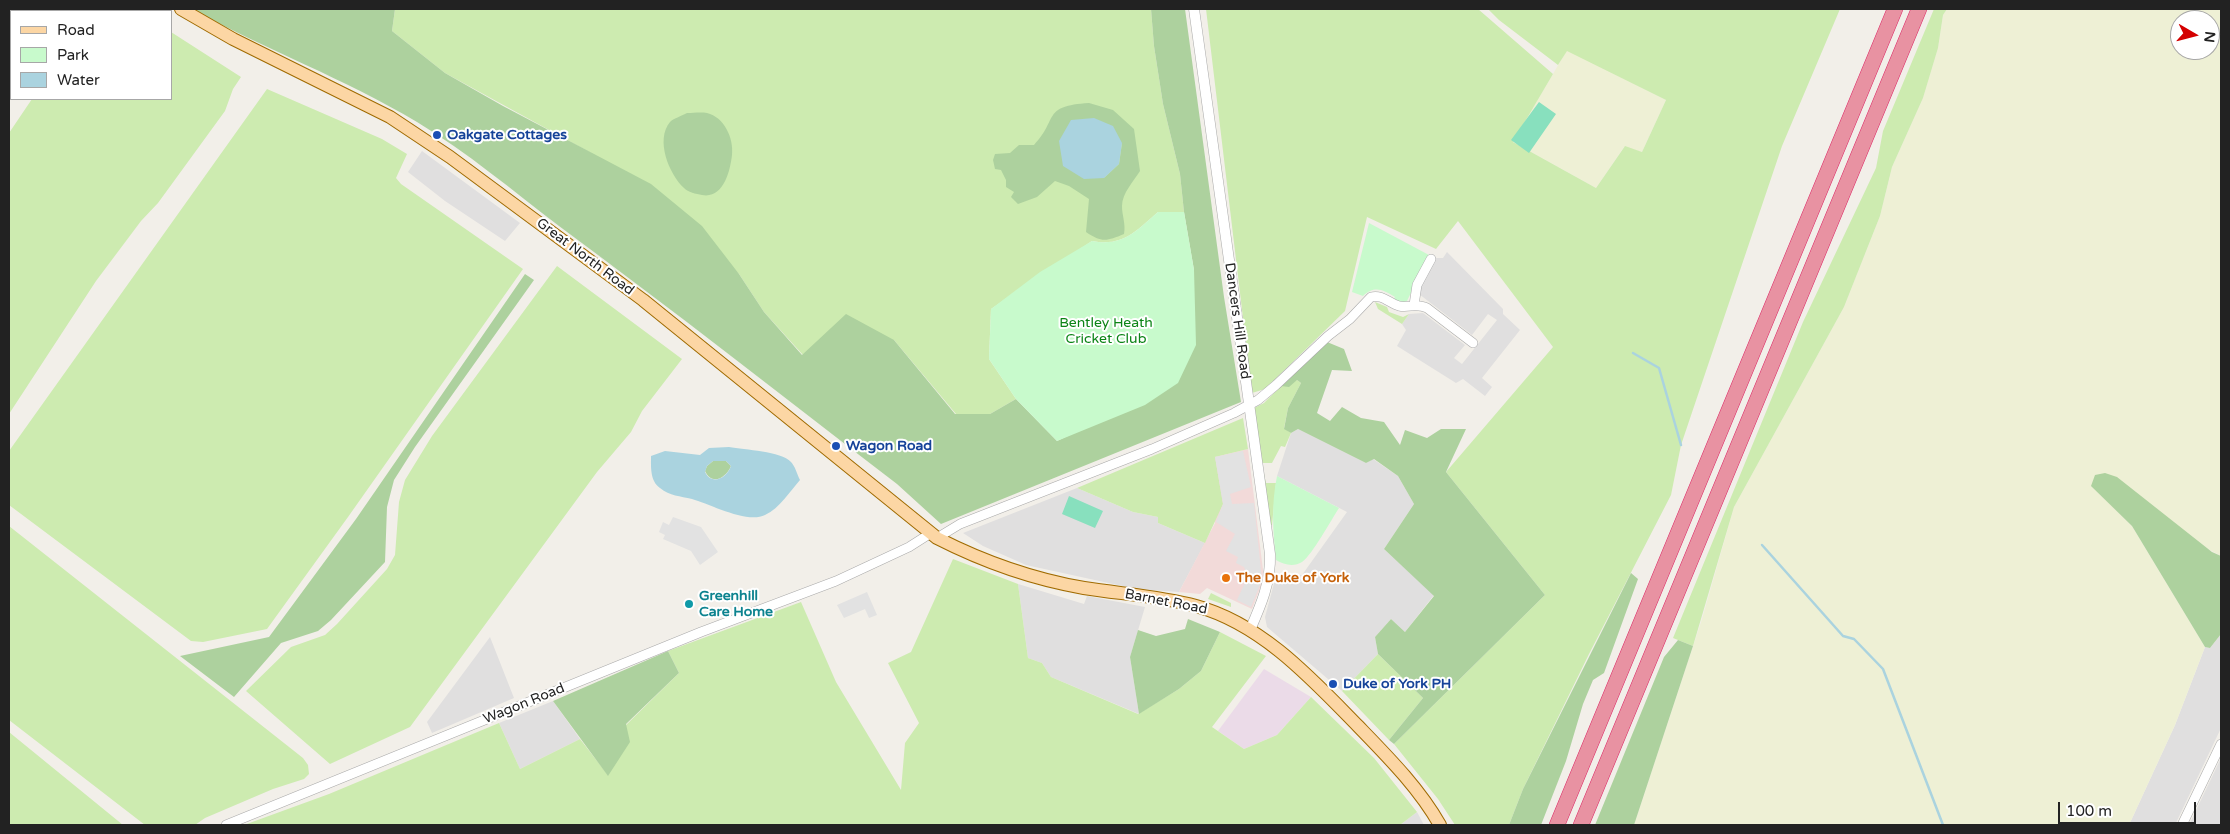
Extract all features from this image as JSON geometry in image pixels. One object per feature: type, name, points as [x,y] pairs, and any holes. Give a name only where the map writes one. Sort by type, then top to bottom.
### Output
[{"type":"highway","points":[[1557,825],[1895,9]]},
{"type":"highway","points":[[1581,825],[1919,9]]},
{"type":"main road","name":"Great North Road","points":[[181,9],[233,39],[390,117],[450,157],[643,300],[934,535],[959,549]]},
{"type":"main road","name":"Barnet Road","points":[[959,549],[980,559],[1040,578],[1194,605],[1213,611],[1250,630],[1288,658],[1360,727],[1401,771],[1427,804],[1440,825]]},
{"type":"street","name":"Dancers Hill Road","points":[[1194,9],[1266,524],[1270,568],[1267,590],[1250,630]]},
{"type":"street","points":[[1431,259],[1417,285],[1414,305],[1427,308],[1473,343]]},
{"type":"street","name":"Wagon Road","points":[[226,825],[693,635],[836,581],[960,524],[1152,449],[1248,405],[1276,385],[1328,336],[1353,316],[1368,300],[1376,296],[1401,306],[1414,305]]},
{"type":"street","points":[[2182,825],[2221,744]]},
{"type":"shaded area","points":[[422,151],[520,223],[505,241],[445,201],[408,172]]},
{"type":"shaded area","points":[[1447,252],[1503,309],[1503,314],[1520,330],[1482,378],[1492,387],[1485,396],[1463,379],[1456,383],[1397,346],[1406,330],[1402,324],[1409,314],[1423,313],[1465,345],[1454,358],[1462,364],[1497,320],[1488,314],[1472,335],[1419,294],[1420,286],[1434,258],[1443,258]]},
{"type":"shaded area","points":[[1298,429],[1366,463],[1373,459],[1398,476],[1414,504],[1384,549],[1434,595],[1405,632],[1391,619],[1375,637],[1378,654],[1342,691],[1267,627],[1265,617],[1276,576],[1302,575],[1347,512],[1277,476],[1291,433]]},
{"type":"shaded area","points":[[1248,449],[1264,578],[1252,609],[1207,588],[1200,594],[1179,592],[1215,523],[1215,457]]},
{"type":"shaded area","points":[[1243,451],[1251,487],[1230,494],[1232,504],[1254,503],[1262,580],[1251,607],[1237,600],[1248,576],[1244,567],[1236,563],[1238,557],[1226,551],[1235,534],[1216,522],[1223,504],[1215,457]]},
{"type":"shaded area","points":[[1077,488],[1133,512],[1158,517],[1158,523],[1205,543],[1179,592],[1136,589],[1026,565],[983,546],[963,533]]},
{"type":"shaded area","points":[[673,517],[701,527],[718,552],[700,565],[691,551],[663,539],[665,535],[659,532],[663,522],[669,525]]},
{"type":"shaded area","points":[[1018,584],[1084,604],[1087,596],[1145,607],[1130,657],[1139,714],[1051,677],[1042,663],[1028,658]]},
{"type":"shaded area","points":[[867,592],[877,615],[869,618],[865,609],[844,618],[837,605]]},
{"type":"shaded area","points":[[2221,634],[2221,728],[2175,825],[2129,825],[2175,725],[2205,647],[2210,648]]},
{"type":"shaded area","points":[[490,637],[514,698],[432,733],[427,722]]},
{"type":"shaded area","points":[[1264,669],[1311,697],[1277,735],[1244,749],[1218,731]]},
{"type":"shaded area","points":[[553,701],[580,739],[520,769],[499,723]]},
{"type":"shaded area","points":[[2221,758],[2221,825],[2189,825]]},
{"type":"shaded area","points":[[1417,812],[1424,825],[1400,825]]},
{"type":"green space","points":[[9,9],[69,9],[10,10],[9,93]]},
{"type":"green space","points":[[191,9],[395,9],[392,31],[445,73],[503,106],[651,184],[702,226],[739,274],[764,312],[802,355],[846,314],[894,340],[955,414],[990,414],[1016,399],[1057,441],[1074,433],[1194,270],[1184,212],[1180,174],[1163,104],[1154,46],[1151,9],[1185,9],[1224,297],[1241,402],[941,524],[897,484],[454,146],[390,106]]},
{"type":"green space","points":[[395,9],[1151,9],[1154,46],[1163,104],[1180,174],[1184,212],[1158,212],[1128,236],[1112,242],[1092,241],[991,309],[989,359],[1016,399],[990,414],[956,414],[894,340],[803,355],[764,312],[739,274],[591,153],[445,73],[392,31]]},
{"type":"green space","points":[[1206,9],[1478,9],[1553,74],[1513,142],[1596,188],[1625,146],[1642,152],[1666,100],[1567,51],[1558,65],[1499,20],[1488,9],[1840,9],[1782,146],[1681,445],[1671,495],[1589,654],[1523,789],[1509,825],[1455,825],[1438,799],[1394,744],[1545,595],[1446,472],[1553,347],[1458,221],[1436,249],[1367,217],[1345,311],[1265,389],[1252,393]]},
{"type":"green space","points":[[1934,9],[1947,9],[1943,15],[1938,48],[1923,98],[1892,167],[1880,216],[1844,307],[1734,507],[1693,646],[1673,638],[1803,322],[1876,168],[1883,131]]},
{"type":"green space","points":[[1947,9],[2221,9],[2221,556],[2092,486],[2132,526],[2205,647],[2175,725],[2129,825],[1634,825],[1702,619],[1734,507],[1844,307],[1880,216],[1892,167],[1923,98],[1938,48],[1943,15]]},
{"type":"green space","points":[[172,33],[241,77],[233,89],[225,111],[158,203],[141,221],[96,281],[9,414],[9,133],[31,100],[172,100]]},
{"type":"green space","points":[[1567,50],[1666,100],[1642,152],[1624,147],[1596,188],[1513,142]]},
{"type":"green space","points":[[267,89],[382,139],[407,154],[396,178],[401,184],[523,269],[267,629],[203,642],[191,641],[9,505],[9,451]]},
{"type":"green space","points":[[1539,102],[1556,114],[1529,153],[1511,140]]},
{"type":"green space","points":[[1089,103],[1113,110],[1134,129],[1140,171],[1126,192],[1123,201],[1124,234],[1113,238],[1105,240],[1096,238],[1086,232],[1089,199],[1069,186],[1055,181],[1037,197],[1018,204],[1011,197],[1014,192],[1006,187],[1006,180],[1001,170],[995,169],[993,160],[995,154],[1010,153],[1019,145],[1034,145],[1042,136],[1057,111],[1074,105]],"holes":[[[1122,143],[1119,164],[1104,178]]]},
{"type":"green space","points":[[687,113],[707,113],[713,115],[727,129],[731,142],[732,155],[727,176],[720,189],[709,195],[702,195],[684,188],[673,174],[666,156],[664,138],[666,129],[670,122]]},
{"type":"green space","name":"Bentley Heath Cricket Club","points":[[1158,212],[1184,212],[1194,270],[1196,345],[1178,383],[1145,405],[1057,441],[1016,399],[989,359],[991,309],[1040,272],[1092,241],[1112,242],[1128,236]]},
{"type":"green space","points":[[1369,223],[1429,255],[1407,301],[1400,303],[1387,292],[1379,290],[1371,291],[1363,296],[1352,292]]},
{"type":"green space","points":[[557,266],[682,359],[642,411],[631,432],[597,472],[410,727],[330,764],[246,691],[291,647],[325,635],[387,569],[395,555],[399,502],[405,480],[432,436]]},
{"type":"green space","points":[[525,274],[534,280],[415,447],[394,480],[387,507],[385,562],[331,620],[318,631],[281,643],[234,697],[180,656],[269,637],[356,519]]},
{"type":"green space","points":[[1375,302],[1387,307],[1389,312],[1403,317],[1409,314],[1402,324],[1378,309]]},
{"type":"green space","points":[[1327,342],[1344,349],[1352,371],[1332,370],[1317,413],[1330,421],[1342,407],[1361,418],[1384,422],[1400,445],[1405,430],[1427,438],[1441,429],[1466,429],[1446,472],[1545,595],[1394,744],[1389,740],[1423,698],[1378,654],[1375,637],[1391,619],[1405,632],[1434,596],[1384,549],[1414,504],[1398,476],[1374,459],[1366,463],[1298,429],[1291,433],[1284,429],[1288,408],[1301,383],[1297,380],[1289,387],[1281,386]]},
{"type":"green space","points":[[1297,380],[1301,383],[1288,408],[1284,428],[1291,433],[1285,447],[1281,446],[1272,463],[1262,463],[1254,408],[1264,403],[1281,386]]},
{"type":"green space","points":[[1243,418],[1248,449],[1215,457],[1223,504],[1205,543],[1158,523],[1158,517],[1133,512],[1077,488]]},
{"type":"green space","points":[[713,461],[726,461],[731,466],[726,474],[719,479],[711,478],[705,471],[707,466]]},
{"type":"green space","points":[[2105,473],[2117,477],[2212,552],[2221,556],[2221,634],[2210,648],[2205,647],[2132,526],[2091,486],[2095,475]]},
{"type":"green space","points":[[1262,474],[1264,474],[1266,483],[1276,483],[1272,525],[1270,525]]},
{"type":"green space","points":[[1277,476],[1339,508],[1311,552],[1302,562],[1292,565],[1276,560],[1273,518]]},
{"type":"green space","points":[[1069,496],[1103,511],[1095,528],[1062,514]]},
{"type":"green space","points":[[9,526],[303,758],[308,765],[309,774],[304,779],[273,789],[205,818],[195,825],[145,825],[9,720]]},
{"type":"green space","points":[[953,559],[1018,584],[1028,658],[1042,663],[1051,677],[1138,714],[1179,689],[1201,671],[1220,632],[1266,656],[1212,727],[1244,749],[1277,735],[1311,697],[1374,758],[1417,812],[1400,825],[244,825],[329,794],[499,723],[520,769],[580,739],[608,775],[626,725],[679,673],[668,651],[801,602],[836,682],[901,790],[905,743],[919,723],[888,663],[911,652]]},
{"type":"green space","points":[[1631,573],[1638,579],[1604,673],[1593,680],[1583,704],[1566,761],[1541,825],[1509,825],[1523,789]]},
{"type":"green space","points":[[1211,593],[1231,603],[1231,607],[1208,599]]},
{"type":"green space","points":[[1188,619],[1220,632],[1201,671],[1179,689],[1139,714],[1130,657],[1138,630],[1156,636],[1185,629]]},
{"type":"green space","points":[[1678,640],[1693,646],[1634,825],[1595,825],[1664,657]]},
{"type":"green space","points":[[668,651],[679,673],[626,724],[630,742],[608,776],[553,701]]},
{"type":"green space","points":[[1378,654],[1423,698],[1389,740],[1342,691]]},
{"type":"green space","points":[[9,732],[123,825],[9,825]]},
{"type":"water","points":[[1094,118],[1113,126],[1122,143],[1119,164],[1104,178],[1084,179],[1063,166],[1059,141],[1071,120]]},
{"type":"water","points":[[729,447],[779,455],[786,458],[792,464],[800,480],[775,508],[765,515],[757,517],[739,515],[671,494],[664,491],[654,482],[651,456],[665,451],[700,455],[709,448]],"holes":[[[713,461],[726,461],[731,466],[723,477],[711,479],[705,472],[707,466]]]},
{"type":"waterway","points":[[1633,353],[1659,368],[1681,445]]},
{"type":"waterway","points":[[1762,545],[1843,636],[1854,639],[1883,669],[1943,825]]},
{"type":"place","name":"Oakgate Cottages","points":[[437,135]]},
{"type":"place","name":"Wagon Road","points":[[836,446]]},
{"type":"place","name":"The Duke of York","points":[[1226,578]]},
{"type":"place","name":"Greenhill Care Home","points":[[689,604]]},
{"type":"place","name":"Duke of York PH","points":[[1333,684]]}]
